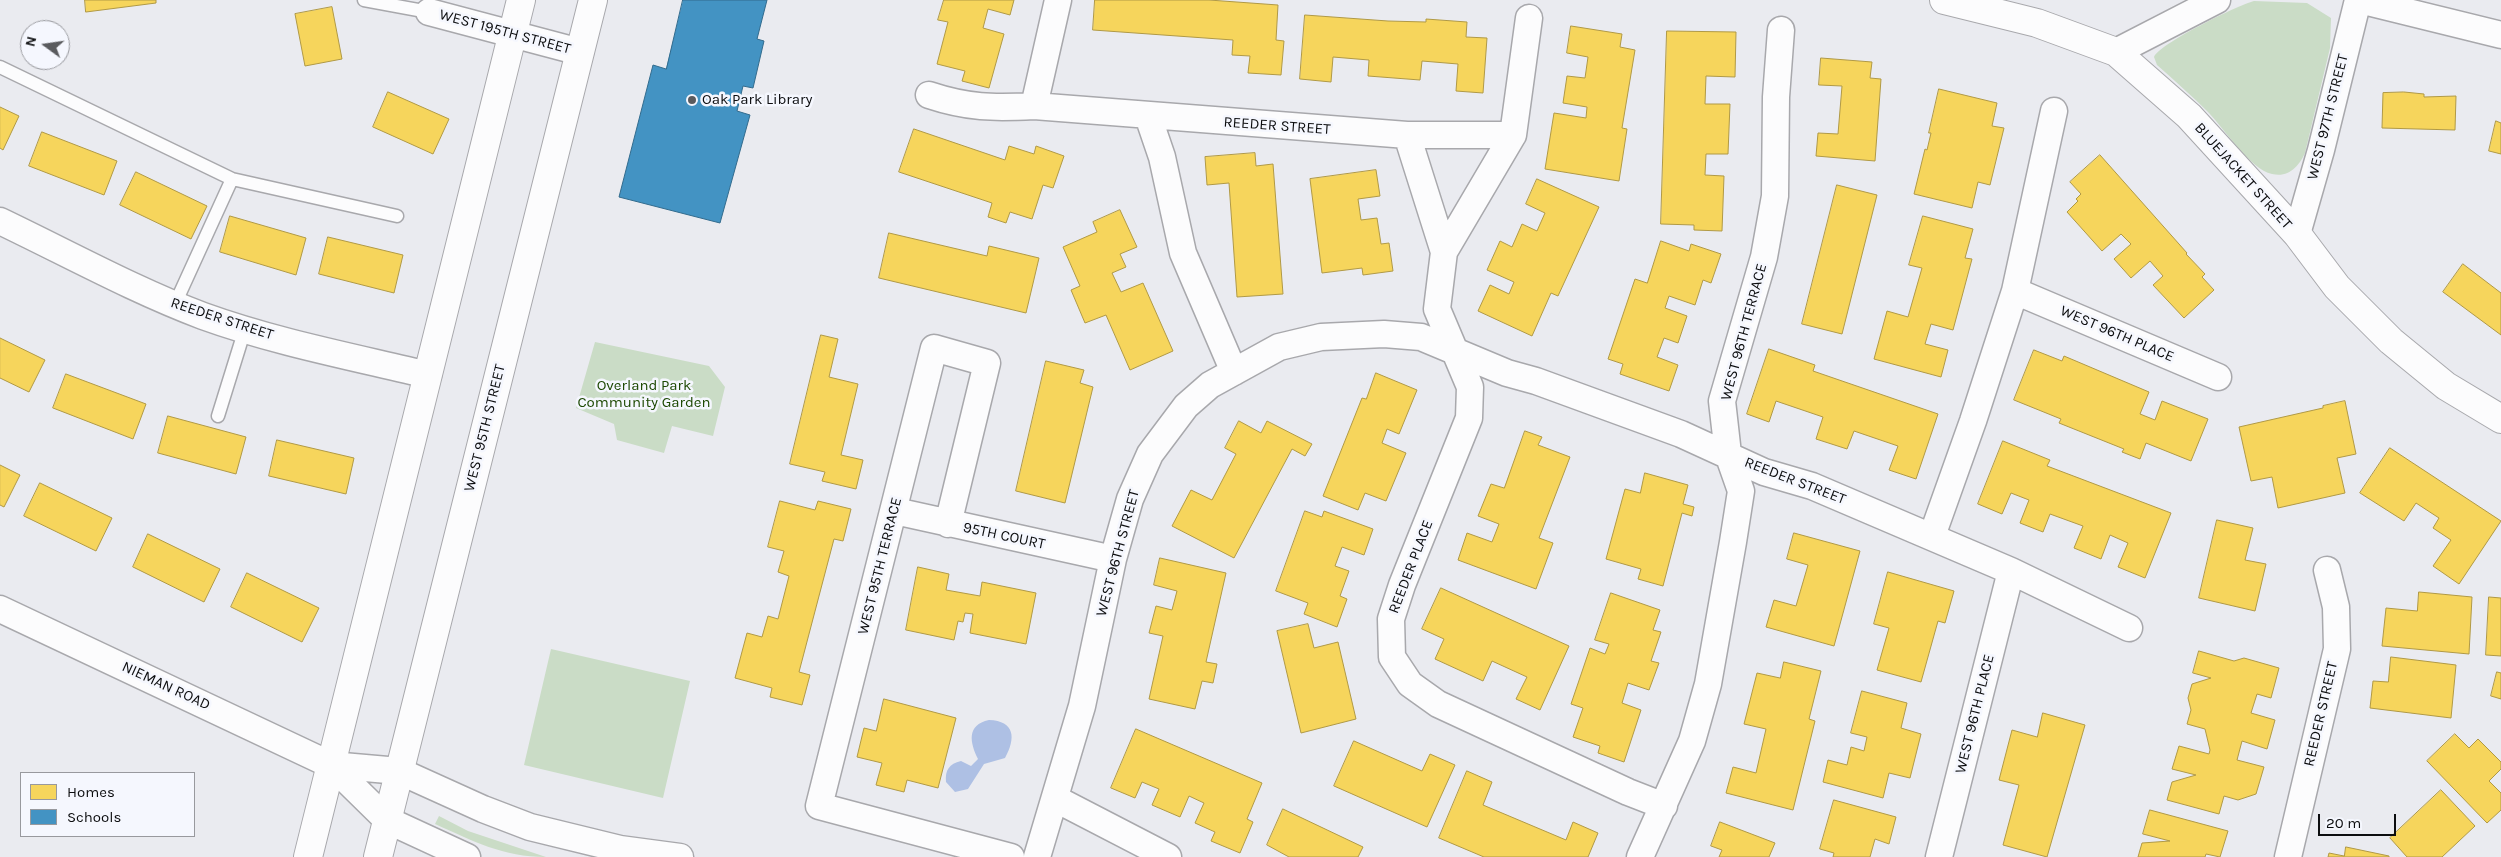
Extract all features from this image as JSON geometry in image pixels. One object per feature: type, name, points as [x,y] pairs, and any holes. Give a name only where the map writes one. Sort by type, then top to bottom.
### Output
[{"type":"main road","points":[[308,857],[521,0]]},
{"type":"main road","name":"WEST 95TH STREET","points":[[378,857],[593,0]]},
{"type":"main road","name":"BLUEJACKET STREET","points":[[1955,1],[2036,24],[2116,52],[2189,116],[2297,234],[2337,287],[2391,341],[2446,386],[2501,419]]},
{"type":"street","points":[[1034,106],[1058,0]]},
{"type":"street","points":[[2116,52],[2217,0]]},
{"type":"street","points":[[2358,0],[2501,35]]},
{"type":"street","name":"WEST 97TH STREET","points":[[2297,234],[2321,150],[2358,0]]},
{"type":"street","name":"WEST 195TH STREET","points":[[429,12],[580,52]]},
{"type":"street","points":[[1455,352],[1437,309],[1444,252],[1514,135],[1529,18]]},
{"type":"street","name":"WEST 96TH TERRACE","points":[[1640,857],[1692,741],[1708,684],[1741,491],[1728,454],[1722,401],[1764,257],[1774,196],[1776,97],[1781,30]]},
{"type":"street","points":[[929,95],[968,106],[1034,106],[1148,116],[1162,157],[1183,253],[1234,372]]},
{"type":"street","points":[[1932,536],[1973,421],[2015,291],[2054,111]]},
{"type":"street","name":"REEDER STREET","points":[[1148,116],[1407,135],[1514,135]]},
{"type":"street","points":[[1407,135],[1444,252]]},
{"type":"street","name":"REEDER STREET","points":[[0,221],[175,304],[245,329],[428,375]]},
{"type":"street","name":"WEST 96TH PLACE","points":[[2015,291],[2218,377]]},
{"type":"street","name":"REEDER STREET","points":[[1234,372],[1280,347],[1321,337],[1384,334],[1421,338],[1507,373],[1681,434],[1764,472],[1812,486],[2011,570],[2129,628]]},
{"type":"street","name":"WEST 95TH TERRACE","points":[[948,524],[987,362],[934,348],[895,511],[820,806],[1011,857]]},
{"type":"street","name":"REEDER PLACE","points":[[1455,352],[1470,387],[1469,418],[1390,619],[1392,657],[1410,684],[1438,704],[1628,792],[1664,806]]},
{"type":"street","name":"WEST 96TH STREET","points":[[1037,857],[1056,799],[1082,706],[1113,559],[1130,499],[1150,454],[1186,406],[1210,385],[1234,372]]},
{"type":"street","name":"95TH COURT","points":[[895,511],[1113,559]]},
{"type":"street","name":"WEST 96TH PLACE","points":[[1939,857],[2011,570]]},
{"type":"street","name":"REEDER STREET","points":[[2288,857],[2337,649],[2336,607],[2327,570]]},
{"type":"street","name":"NIEMAN ROAD","points":[[0,609],[330,765],[387,820],[468,857]]},
{"type":"street","name":"NIEMAN ROAD","points":[[330,765],[399,771],[483,809],[530,827],[620,849],[680,857]]},
{"type":"street","points":[[1056,799],[1168,857]]},
{"type":"lane","points":[[364,0],[429,12]]},
{"type":"lane","points":[[0,67],[232,179],[397,216]]},
{"type":"lane","points":[[175,304],[232,179]]},
{"type":"lane","points":[[218,416],[245,329]]},
{"type":"green space","points":[[2254,1],[2307,3],[2331,18],[2330,48],[2305,153],[2293,170],[2278,175],[2264,171],[2255,165],[2209,113],[2157,65],[2154,57],[2169,43],[2217,17]]},
{"type":"green space","name":"Overland Park Community Garden","points":[[595,342],[709,366],[725,387],[713,436],[672,426],[664,453],[617,440],[614,424],[576,408]]},
{"type":"green space","points":[[551,649],[690,681],[663,798],[524,765]]},
{"type":"green space","points":[[439,816],[468,831],[546,857],[516,854],[475,842],[435,824]]},
{"type":"water","points":[[989,720],[998,721],[1008,727],[1012,737],[1009,751],[1005,758],[984,764],[968,789],[955,792],[946,782],[947,771],[957,762],[961,761],[971,766],[978,759],[973,747],[973,730],[982,722]]},
{"type":"building: Homes","points":[[85,0],[156,0],[156,3],[86,12]]},
{"type":"building: Homes","points":[[944,0],[1014,0],[1010,15],[988,9],[983,28],[1004,34],[989,88],[962,81],[965,71],[937,64],[948,22],[938,20]]},
{"type":"building: Homes","points":[[1095,0],[1209,0],[1278,5],[1276,40],[1284,41],[1281,75],[1248,73],[1250,56],[1232,55],[1233,40],[1093,30]]},
{"type":"building: Homes","points":[[332,7],[342,59],[305,66],[295,14]]},
{"type":"building: Homes","points":[[1305,15],[1388,21],[1426,22],[1426,19],[1467,22],[1466,37],[1487,38],[1483,93],[1456,91],[1458,64],[1422,61],[1420,80],[1368,76],[1369,60],[1333,57],[1331,82],[1300,79]]},
{"type":"building: Homes","points":[[1571,26],[1622,34],[1620,47],[1635,50],[1622,128],[1627,129],[1619,181],[1545,169],[1554,113],[1586,118],[1587,107],[1563,103],[1567,76],[1585,78],[1588,57],[1567,53]]},
{"type":"building: Homes","points":[[1667,31],[1736,32],[1735,77],[1706,76],[1705,104],[1730,104],[1728,154],[1706,154],[1705,175],[1724,176],[1722,231],[1694,230],[1694,225],[1661,224]]},
{"type":"building: Homes","points":[[1821,58],[1872,62],[1870,78],[1881,79],[1875,161],[1816,156],[1818,133],[1838,134],[1842,86],[1819,85]]},
{"type":"building: Homes","points":[[1939,89],[1997,103],[1992,126],[2004,128],[1990,185],[1978,182],[1972,208],[1914,194],[1925,149],[1927,150]]},
{"type":"building: Homes","points":[[388,92],[449,119],[433,154],[373,127]]},
{"type":"building: Homes","points":[[2404,92],[2424,94],[2424,97],[2456,96],[2455,130],[2382,128],[2383,93]]},
{"type":"building: Homes","points":[[0,107],[19,116],[3,150],[0,148]]},
{"type":"building: Homes","points":[[2496,121],[2501,123],[2501,154],[2489,151]]},
{"type":"building: Homes","points":[[914,129],[1005,160],[1009,146],[1034,154],[1036,146],[1064,156],[1053,188],[1043,185],[1032,219],[1010,212],[1006,223],[988,217],[992,203],[899,172]]},
{"type":"building: Homes","points":[[42,132],[117,161],[104,195],[29,166]]},
{"type":"building: Homes","points":[[1255,153],[1256,166],[1273,164],[1283,294],[1237,297],[1229,183],[1207,185],[1205,157]]},
{"type":"building: Homes","points":[[2100,155],[2205,274],[2202,277],[2214,290],[2184,318],[2153,285],[2163,276],[2150,261],[2131,278],[2114,259],[2131,244],[2121,234],[2102,251],[2067,212],[2078,201],[2076,199],[2081,194],[2070,182]]},
{"type":"building: Homes","points":[[1376,170],[1380,196],[1358,199],[1361,220],[1377,218],[1381,244],[1389,243],[1393,271],[1363,275],[1362,268],[1322,273],[1310,179]]},
{"type":"building: Homes","points":[[136,172],[207,206],[191,239],[120,205]]},
{"type":"building: Homes","points":[[1537,179],[1599,207],[1558,296],[1551,293],[1532,336],[1478,311],[1490,285],[1509,294],[1514,282],[1487,270],[1500,241],[1512,247],[1522,224],[1537,231],[1545,213],[1526,204]]},
{"type":"building: Homes","points":[[1837,185],[1877,195],[1842,334],[1802,324]]},
{"type":"building: Homes","points":[[1120,210],[1137,247],[1120,254],[1126,267],[1112,273],[1121,292],[1143,283],[1173,351],[1130,370],[1106,315],[1085,323],[1071,290],[1080,286],[1063,247],[1097,232],[1093,222]]},
{"type":"building: Homes","points":[[230,216],[306,238],[296,275],[220,252]]},
{"type":"building: Homes","points":[[1923,216],[1973,229],[1965,258],[1972,259],[1953,330],[1931,324],[1925,344],[1948,350],[1941,377],[1874,359],[1887,311],[1908,317],[1922,268],[1909,265]]},
{"type":"building: Homes","points":[[889,233],[987,256],[989,246],[1039,258],[1026,313],[879,278]]},
{"type":"building: Homes","points":[[328,237],[403,255],[394,293],[319,274]]},
{"type":"building: Homes","points":[[1661,241],[1689,251],[1691,244],[1721,254],[1711,283],[1703,280],[1695,305],[1669,296],[1665,308],[1687,316],[1678,343],[1664,338],[1657,357],[1678,365],[1669,391],[1620,374],[1623,364],[1608,359],[1635,279],[1647,283]]},
{"type":"building: Homes","points":[[2463,264],[2501,293],[2501,335],[2443,292]]},
{"type":"building: Homes","points":[[821,335],[838,339],[829,377],[858,384],[841,455],[863,460],[856,489],[822,481],[825,472],[790,464]]},
{"type":"building: Homes","points":[[0,338],[45,360],[29,392],[0,378]]},
{"type":"building: Homes","points":[[1769,349],[1815,365],[1813,371],[1938,414],[1916,479],[1889,470],[1898,446],[1854,431],[1847,449],[1816,439],[1823,417],[1776,401],[1769,422],[1747,414]]},
{"type":"building: Homes","points":[[2034,350],[2062,361],[2064,356],[2149,392],[2140,414],[2155,420],[2162,401],[2208,419],[2191,461],[2146,443],[2140,459],[2122,452],[2124,449],[2059,423],[2061,419],[2014,400]]},
{"type":"building: Homes","points":[[1046,361],[1084,370],[1080,383],[1093,387],[1065,503],[1016,491]]},
{"type":"building: Homes","points":[[1376,373],[1417,390],[1399,434],[1387,429],[1382,443],[1406,453],[1386,501],[1365,493],[1358,510],[1323,496],[1362,398],[1366,399]]},
{"type":"building: Homes","points":[[66,374],[146,404],[133,439],[53,408]]},
{"type":"building: Homes","points":[[2345,401],[2356,454],[2337,458],[2345,493],[2278,508],[2272,477],[2251,481],[2239,427],[2323,408],[2323,406]]},
{"type":"building: Homes","points":[[168,416],[246,437],[236,474],[158,453]]},
{"type":"building: Homes","points":[[1239,421],[1261,433],[1267,421],[1312,444],[1305,456],[1292,449],[1234,558],[1172,526],[1191,490],[1212,500],[1236,454],[1225,448]]},
{"type":"building: Homes","points":[[1525,431],[1542,437],[1538,445],[1570,457],[1539,538],[1553,543],[1536,589],[1458,560],[1467,533],[1492,542],[1499,524],[1478,516],[1491,484],[1504,488]]},
{"type":"building: Homes","points":[[277,440],[354,458],[346,494],[269,476]]},
{"type":"building: Homes","points":[[2003,441],[2050,460],[2047,466],[2171,513],[2145,578],[2118,567],[2128,543],[2110,535],[2101,559],[2074,548],[2083,526],[2050,514],[2043,532],[2020,523],[2029,500],[2011,493],[2002,514],[1978,504]]},
{"type":"building: Homes","points":[[2390,448],[2501,521],[2459,584],[2433,566],[2451,540],[2433,528],[2439,518],[2416,503],[2404,521],[2360,493]]},
{"type":"building: Homes","points":[[0,465],[20,475],[4,507],[0,505]]},
{"type":"building: Homes","points":[[1645,473],[1688,485],[1683,504],[1694,507],[1692,516],[1682,513],[1663,586],[1638,579],[1641,569],[1606,559],[1625,489],[1640,493]]},
{"type":"building: Homes","points":[[40,483],[112,518],[96,551],[24,516]]},
{"type":"building: Homes","points":[[780,501],[815,510],[818,501],[851,509],[843,541],[834,539],[799,672],[810,675],[802,705],[770,697],[772,688],[735,678],[747,633],[762,637],[768,616],[778,619],[789,576],[778,572],[784,551],[768,547]]},
{"type":"building: Homes","points":[[1305,511],[1322,517],[1324,511],[1373,529],[1364,555],[1342,547],[1335,566],[1349,571],[1340,596],[1347,599],[1337,627],[1304,614],[1308,603],[1276,591]]},
{"type":"building: Homes","points":[[2217,520],[2253,528],[2245,560],[2266,564],[2255,611],[2199,598]]},
{"type":"building: Homes","points":[[1794,533],[1860,551],[1834,646],[1766,627],[1774,600],[1796,606],[1808,565],[1787,559]]},
{"type":"building: Homes","points":[[148,534],[220,569],[204,602],[133,567]]},
{"type":"building: Homes","points":[[1160,558],[1226,573],[1206,662],[1217,664],[1213,683],[1202,681],[1195,709],[1149,699],[1163,636],[1149,633],[1156,606],[1172,610],[1177,591],[1154,585]]},
{"type":"building: Homes","points":[[918,567],[949,574],[946,590],[980,596],[982,582],[1036,593],[1026,644],[970,633],[973,614],[965,613],[963,622],[958,621],[954,640],[906,630]]},
{"type":"building: Homes","points":[[1888,572],[1954,591],[1945,623],[1938,621],[1921,682],[1877,670],[1889,628],[1874,624]]},
{"type":"building: Homes","points":[[247,573],[319,608],[302,642],[231,607]]},
{"type":"building: Homes","points":[[1441,588],[1569,646],[1540,710],[1516,699],[1527,677],[1492,661],[1483,681],[1435,659],[1444,639],[1422,629]]},
{"type":"building: Homes","points":[[2419,592],[2472,597],[2469,654],[2382,646],[2386,608],[2417,611]]},
{"type":"building: Homes","points":[[1611,593],[1660,610],[1653,630],[1661,632],[1651,661],[1659,663],[1649,690],[1628,683],[1622,703],[1641,710],[1624,762],[1598,753],[1600,746],[1573,737],[1583,708],[1571,704],[1590,648],[1605,654],[1609,644],[1595,640]]},
{"type":"building: Homes","points":[[2489,597],[2501,598],[2501,656],[2486,655]]},
{"type":"building: Homes","points":[[1308,624],[1314,648],[1338,642],[1356,719],[1301,733],[1277,631]]},
{"type":"building: Homes","points":[[2199,651],[2234,661],[2244,658],[2279,668],[2271,698],[2257,694],[2251,713],[2275,720],[2267,749],[2242,741],[2237,760],[2264,767],[2256,794],[2238,800],[2224,796],[2219,814],[2167,800],[2172,782],[2196,775],[2172,769],[2179,746],[2209,754],[2210,750],[2205,729],[2187,724],[2191,710],[2188,698],[2192,684],[2211,678],[2193,673]]},
{"type":"building: Homes","points":[[2391,657],[2456,665],[2451,718],[2370,708],[2373,681],[2388,682]]},
{"type":"building: Homes","points":[[1784,662],[1821,671],[1809,719],[1815,721],[1793,810],[1726,793],[1733,767],[1756,773],[1766,729],[1744,724],[1757,673],[1780,678]]},
{"type":"building: Homes","points":[[2497,672],[2501,673],[2501,699],[2491,696]]},
{"type":"building: Homes","points":[[1862,691],[1907,703],[1901,728],[1921,734],[1910,778],[1889,773],[1883,798],[1823,782],[1828,760],[1847,765],[1851,747],[1864,751],[1867,737],[1851,733]]},
{"type":"building: Homes","points":[[884,699],[956,718],[938,788],[907,780],[904,792],[876,785],[882,763],[857,757],[864,728],[876,731]]},
{"type":"building: Homes","points":[[2043,713],[2085,725],[2047,857],[2003,845],[2019,785],[1999,780],[2012,730],[2037,737]]},
{"type":"building: Homes","points":[[1136,729],[1262,783],[1247,819],[1253,822],[1240,853],[1211,841],[1215,832],[1195,823],[1204,803],[1189,796],[1180,817],[1152,805],[1159,789],[1142,782],[1135,798],[1111,788]]},
{"type":"building: Homes","points":[[2455,734],[2469,748],[2478,739],[2501,762],[2501,769],[2489,781],[2501,793],[2501,810],[2487,823],[2427,761]]},
{"type":"building: Homes","points":[[1354,741],[1422,771],[1430,754],[1455,765],[1427,827],[1334,786]]},
{"type":"building: Homes","points":[[1467,771],[1492,782],[1483,805],[1566,840],[1573,822],[1598,833],[1588,857],[1484,857],[1439,838]]},
{"type":"building: Homes","points":[[2441,790],[2475,826],[2442,857],[2407,857],[2390,838]]},
{"type":"building: Homes","points":[[1834,800],[1896,817],[1889,844],[1875,839],[1870,857],[1833,857],[1834,853],[1820,849]]},
{"type":"building: Homes","points":[[1283,809],[1363,847],[1358,857],[1289,857],[1267,845]]},
{"type":"building: Homes","points":[[2150,810],[2228,831],[2220,857],[2206,854],[2205,857],[2138,857],[2142,843],[2170,841],[2143,834]]},
{"type":"building: Homes","points":[[1720,822],[1775,843],[1769,857],[1719,857],[1722,850],[1711,846]]},
{"type":"building: Homes","points":[[2346,847],[2389,857],[2328,857],[2329,853],[2344,856]]},
{"type":"building: Schools","name":"Oak Park Library","points":[[683,0],[767,0],[757,39],[764,41],[753,88],[743,86],[737,111],[750,115],[720,223],[619,197],[653,65],[666,69]]},
{"type":"place","name":"Oak Park Library","points":[[692,100]]}]
